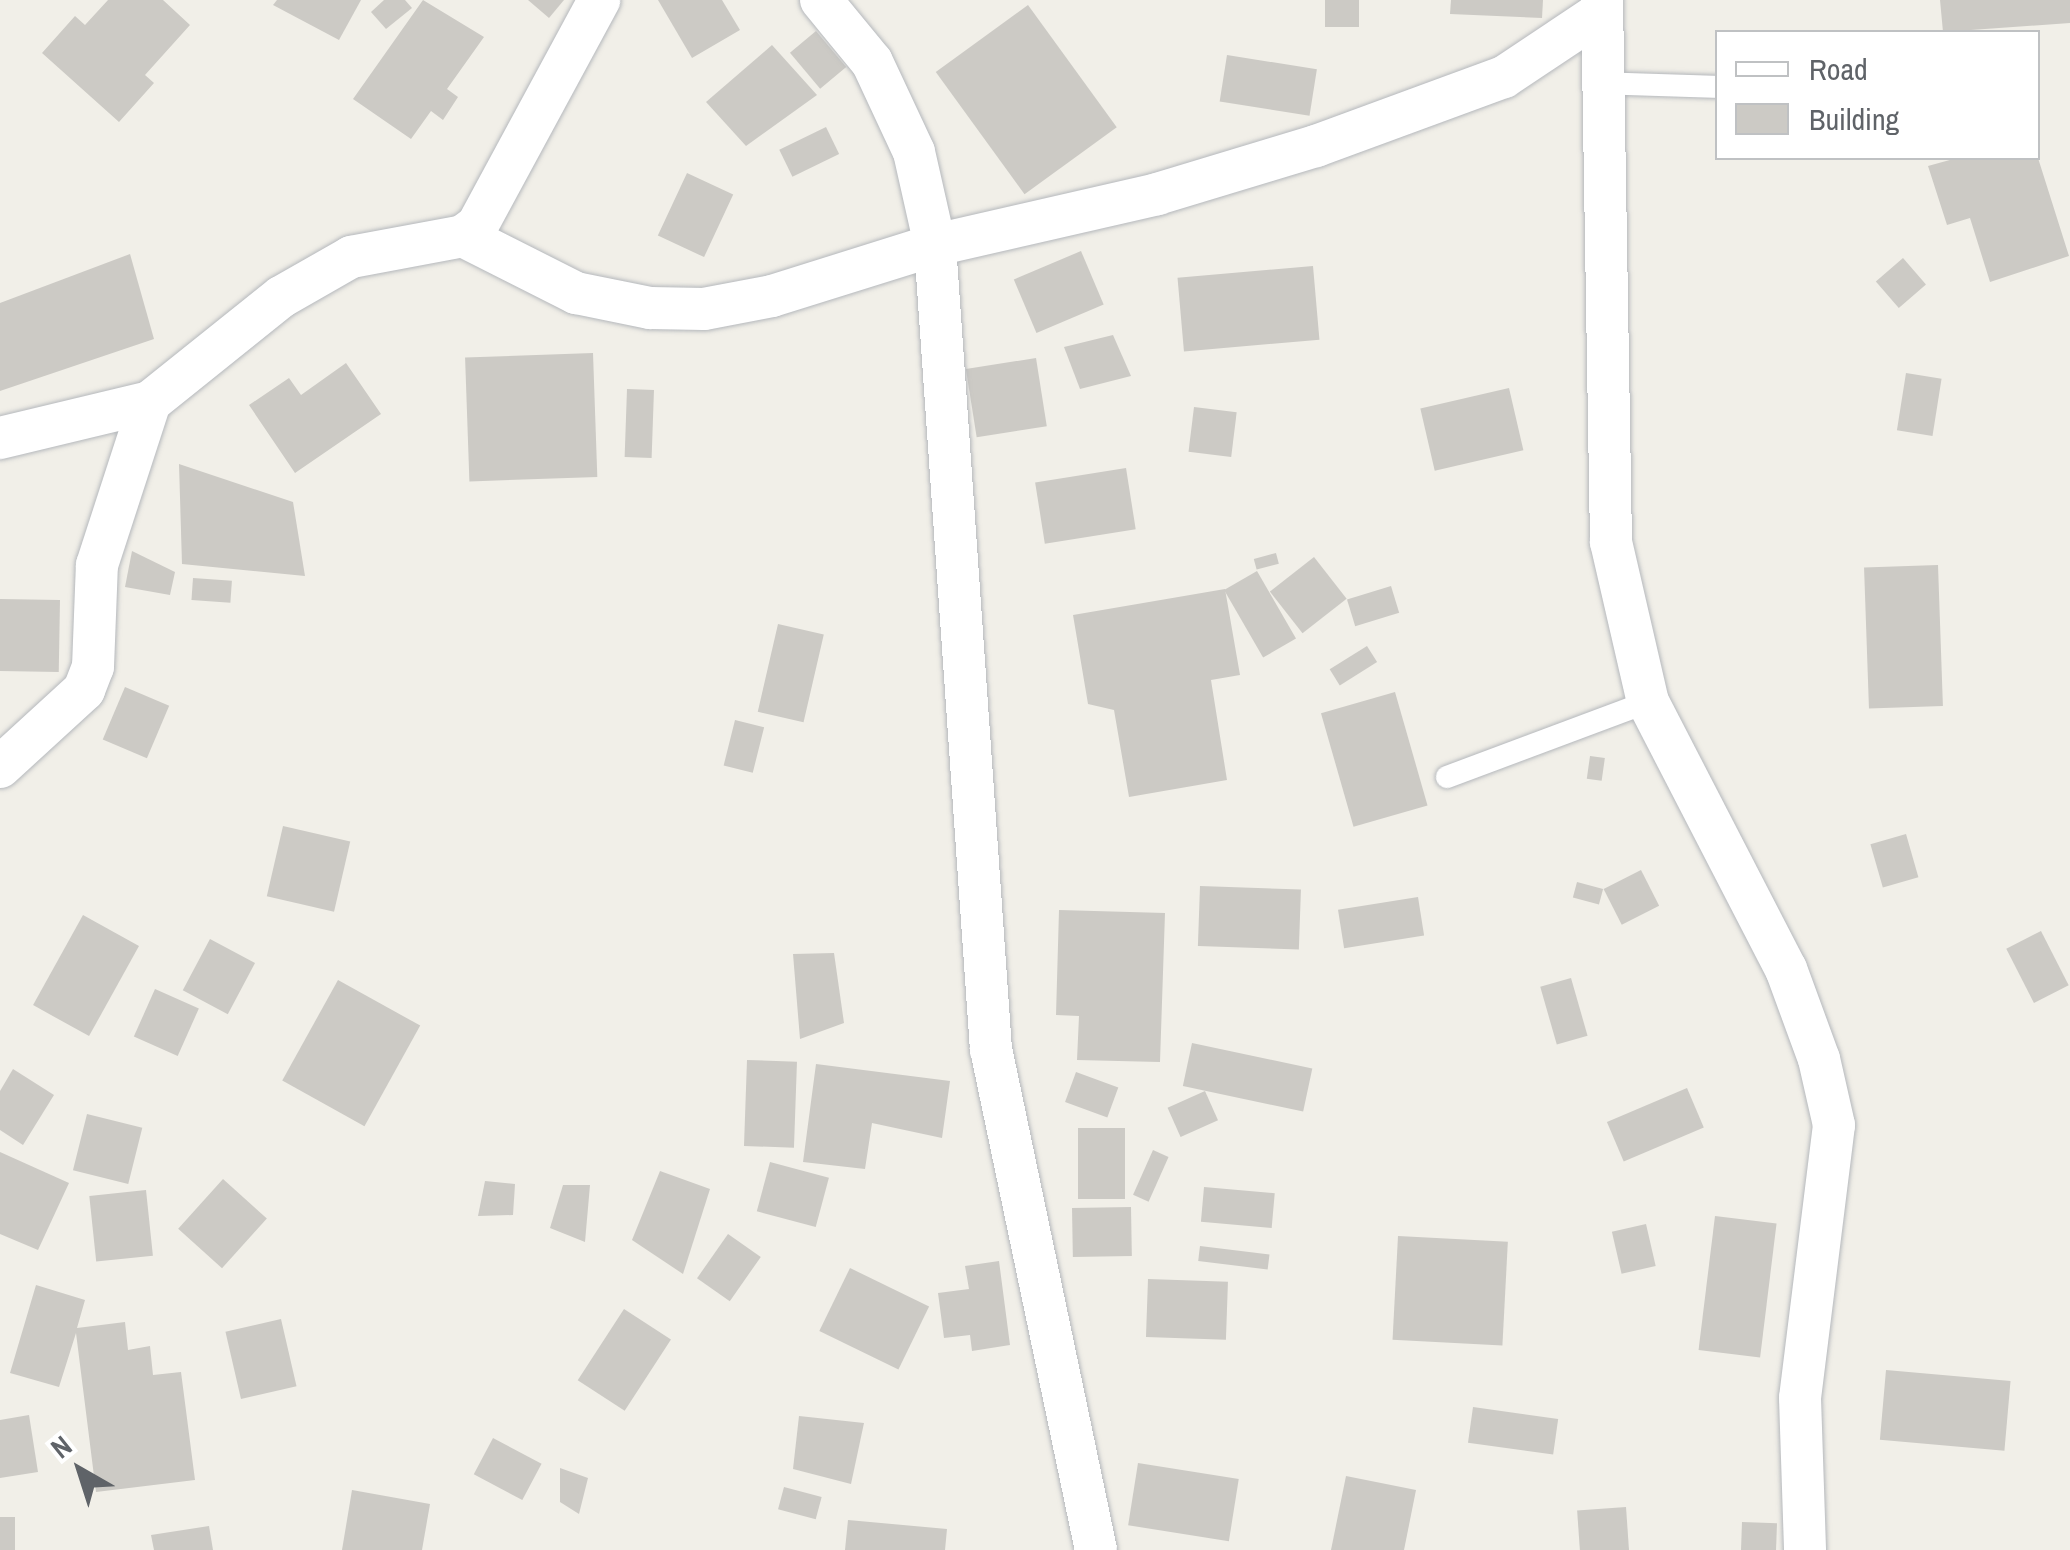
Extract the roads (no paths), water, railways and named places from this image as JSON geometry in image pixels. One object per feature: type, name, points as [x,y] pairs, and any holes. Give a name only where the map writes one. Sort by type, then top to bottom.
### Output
[{"type":"street","points":[[0,438],[150,402],[281,297],[352,257],[463,236],[478,226],[599,0]]},
{"type":"street","points":[[821,0],[872,62],[914,152],[935,245],[991,1049],[1096,1550]]},
{"type":"street","points":[[463,236],[576,292],[650,308],[704,309],[772,296],[935,245],[1156,194],[1316,146],[1504,77],[1599,7]]},
{"type":"street","points":[[1599,7],[1611,542],[1648,702],[1786,969],[1819,1059],[1834,1125],[1800,1398],[1805,1550]]},
{"type":"street","points":[[0,767],[84,690],[92,667],[96,565],[150,402]]},
{"type":"lane","points":[[1599,83],[1715,87]]},
{"type":"lane","points":[[1447,777],[1648,702]]}]
